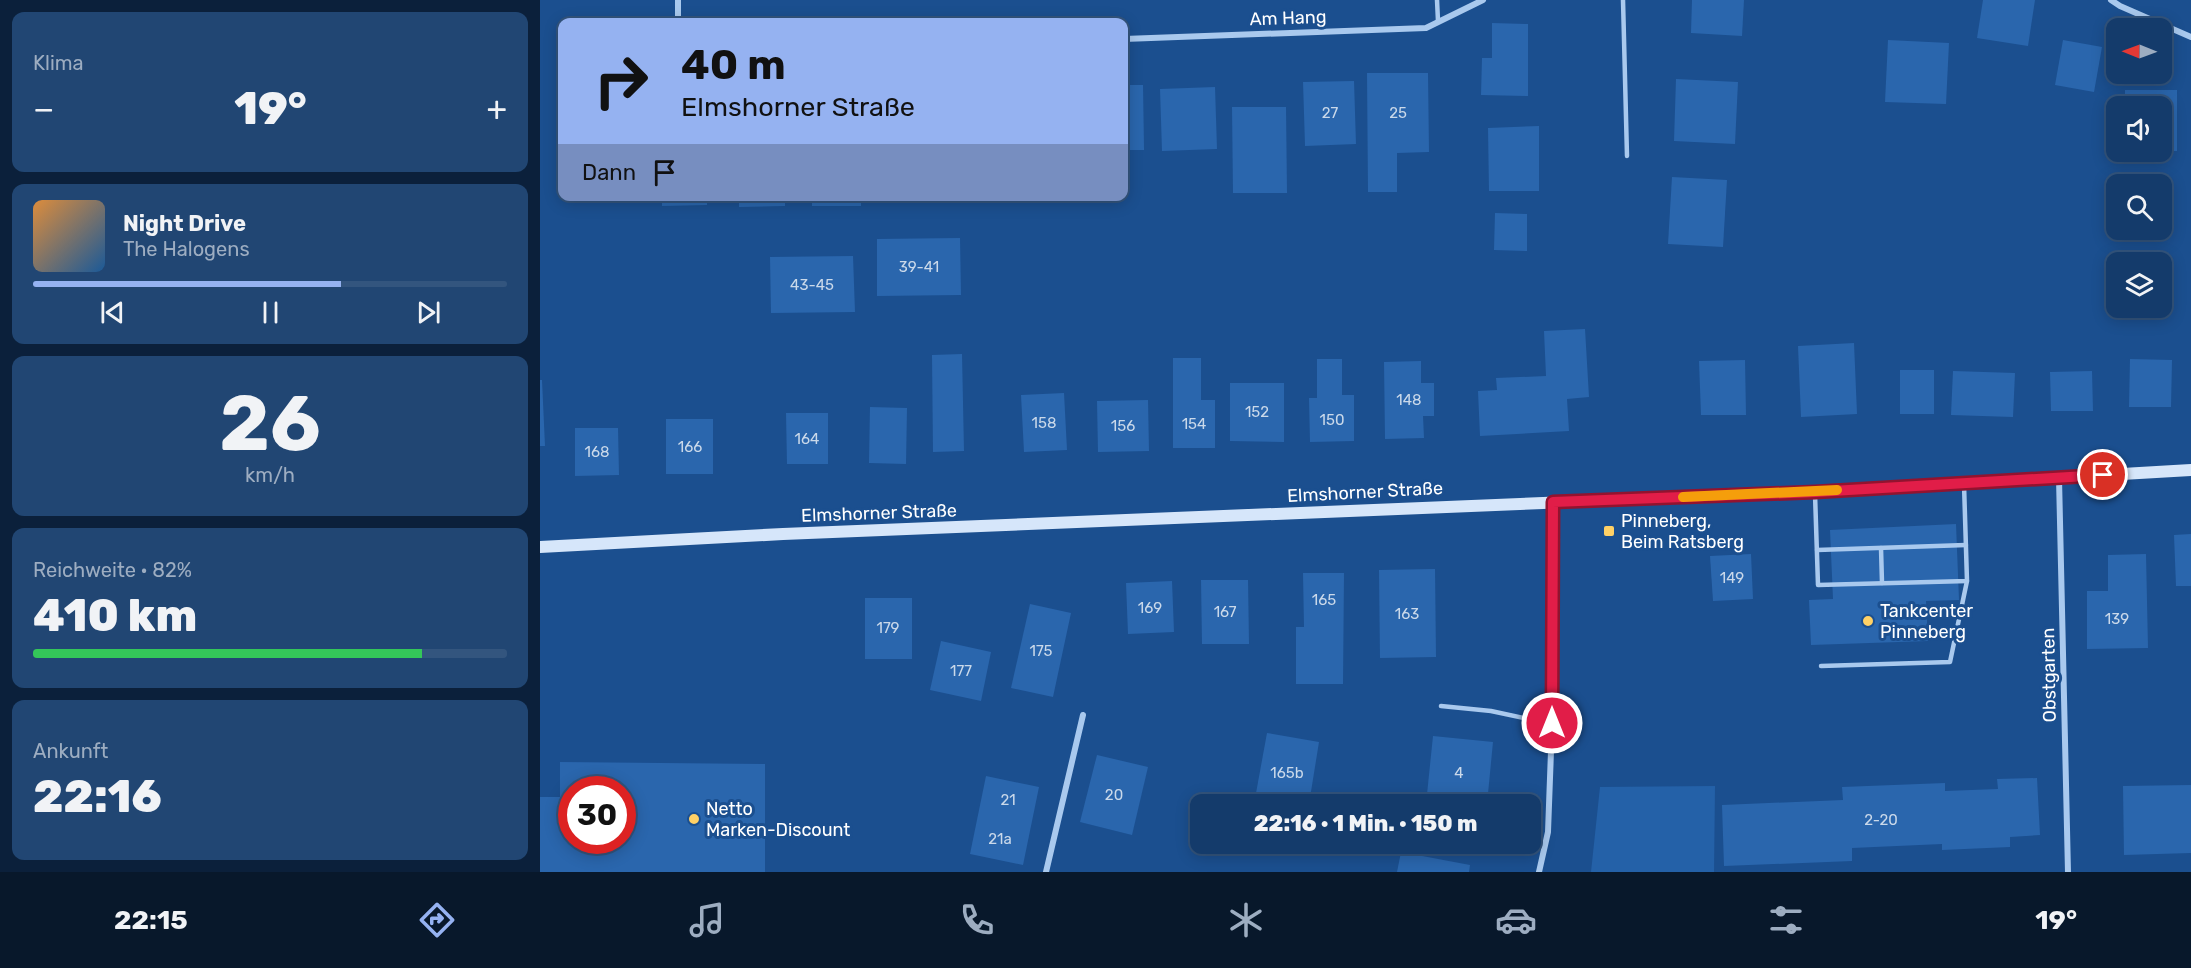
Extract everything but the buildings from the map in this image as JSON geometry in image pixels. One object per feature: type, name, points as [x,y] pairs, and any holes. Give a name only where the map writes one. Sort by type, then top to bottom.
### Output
[{"type":"main road","name":"Elmshorner Straße","points":[[540,548],[783,534],[1815,492],[2191,470]]},
{"type":"street","points":[[678,0],[678,18]]},
{"type":"street","name":"Am Hang","points":[[1128,39],[1426,28],[1483,0]]},
{"type":"street","points":[[2111,0],[2191,37]]},
{"type":"street","name":"Obstgarten","points":[[2059,477],[2068,872]]},
{"type":"street","points":[[1539,872],[1548,832],[1552,723],[1553,502]]},
{"type":"street","points":[[1046,872],[1083,715]]},
{"type":"lane","points":[[1437,0],[1438,21]]},
{"type":"lane","points":[[1623,0],[1627,156]]},
{"type":"lane","points":[[1821,666],[1950,662],[1967,581],[1964,483]]},
{"type":"lane","points":[[1815,492],[1818,585],[1967,581]]},
{"type":"lane","points":[[1817,550],[1966,544]]},
{"type":"lane","points":[[1881,548],[1882,583]]},
{"type":"lane","points":[[1441,706],[1491,711],[1552,723]]},
{"type":"shaded area","points":[[1715,786],[1714,872],[1591,872],[1600,787]]},
{"type":"slow traffic","points":[[1683,497],[1837,490]]},
{"type":"place","name":"Pinneberg, Beim Ratsberg","points":[[1609,531]]},
{"type":"place","name":"Tankcenter Pinneberg","points":[[1868,621]]},
{"type":"place","name":"Netto Marken-Discount","points":[[694,819]]},
{"type":"route","points":[[1552,723],[1553,502],[1815,492],[2103,475]]}]
